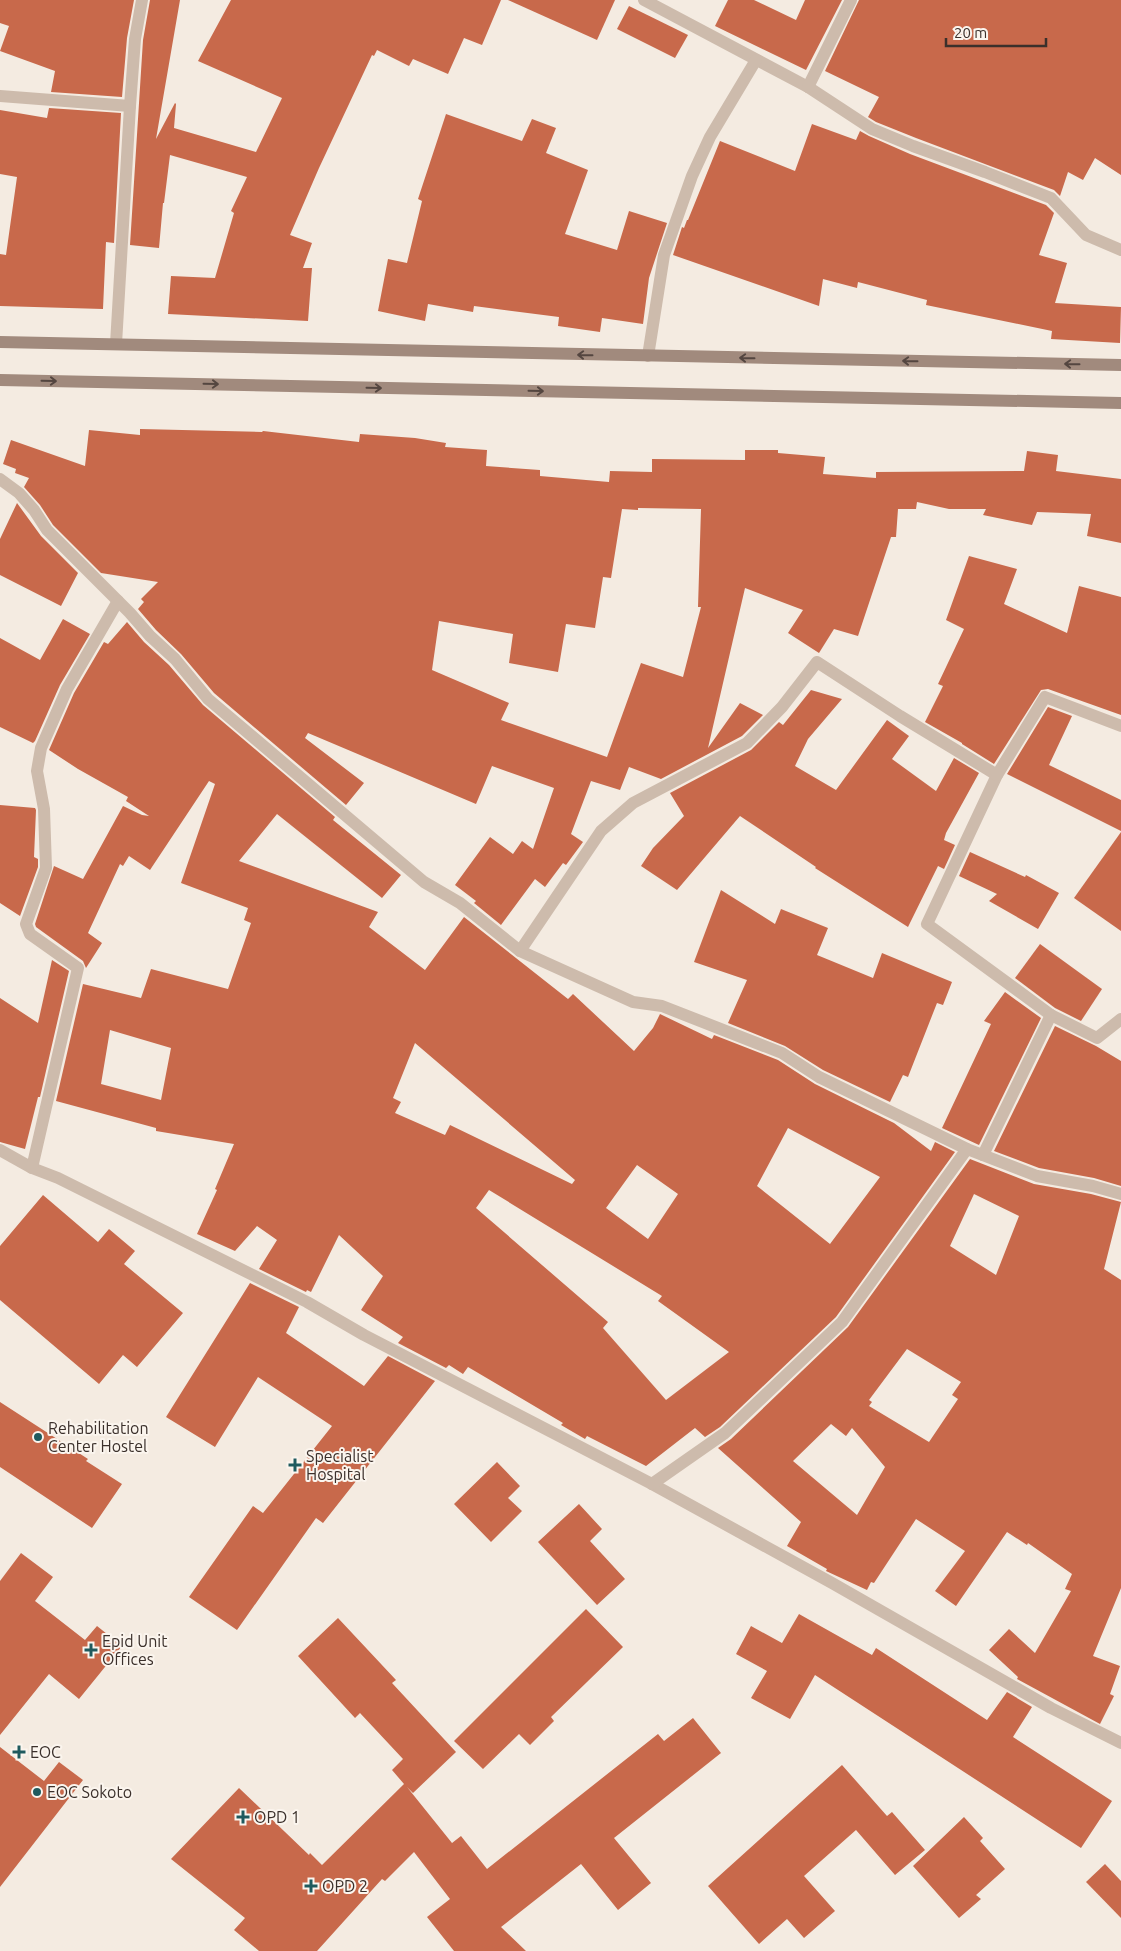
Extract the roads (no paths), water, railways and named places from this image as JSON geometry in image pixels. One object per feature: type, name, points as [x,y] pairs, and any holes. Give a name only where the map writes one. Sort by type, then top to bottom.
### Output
[{"type":"main road","points":[[0,342],[1121,365]]},
{"type":"main road","points":[[0,380],[1121,403]]},
{"type":"street","points":[[116,344],[135,39],[142,0]]},
{"type":"street","points":[[644,0],[808,87],[872,129],[1051,198],[1086,235],[1121,250]]},
{"type":"street","points":[[808,87],[851,0]]},
{"type":"street","points":[[648,356],[664,255],[692,176],[710,137],[756,60]]},
{"type":"street","points":[[0,96],[130,106]]},
{"type":"street","points":[[0,479],[19,493],[34,510],[47,530],[150,636],[175,659],[208,699],[424,882],[460,902],[520,951],[633,1002],[662,1006],[782,1053],[819,1077],[967,1149],[1037,1176],[1093,1186],[1121,1194]]},
{"type":"street","points":[[32,1168],[78,968],[30,934],[26,924],[46,868],[44,809],[37,771],[38,763],[41,748],[67,689],[118,601]]},
{"type":"street","points":[[520,951],[601,831],[633,803],[748,742],[782,707],[817,662],[900,716],[997,775]]},
{"type":"street","points":[[1121,726],[1045,697],[997,775],[927,924],[1051,1015],[1097,1038],[1121,1018]]},
{"type":"street","points":[[983,1155],[1051,1015]]},
{"type":"street","points":[[652,1484],[725,1434],[814,1351],[842,1322],[967,1149]]},
{"type":"street","points":[[0,1150],[32,1168],[58,1178],[308,1302],[364,1335],[652,1484],[832,1582],[1051,1708],[1121,1744]]},
{"type":"place","name":"Rehabilitation Center Hostel","points":[[38,1437]]},
{"type":"place","name":"Specialist Hospital","points":[[295,1465]]},
{"type":"place","name":"Epid Unit Offices","points":[[91,1650]]},
{"type":"place","name":"EOC","points":[[19,1752]]},
{"type":"place","name":"EOC Sokoto","points":[[37,1792]]},
{"type":"place","name":"OPD 1","points":[[243,1817]]},
{"type":"place","name":"OPD 2","points":[[311,1886]]}]
